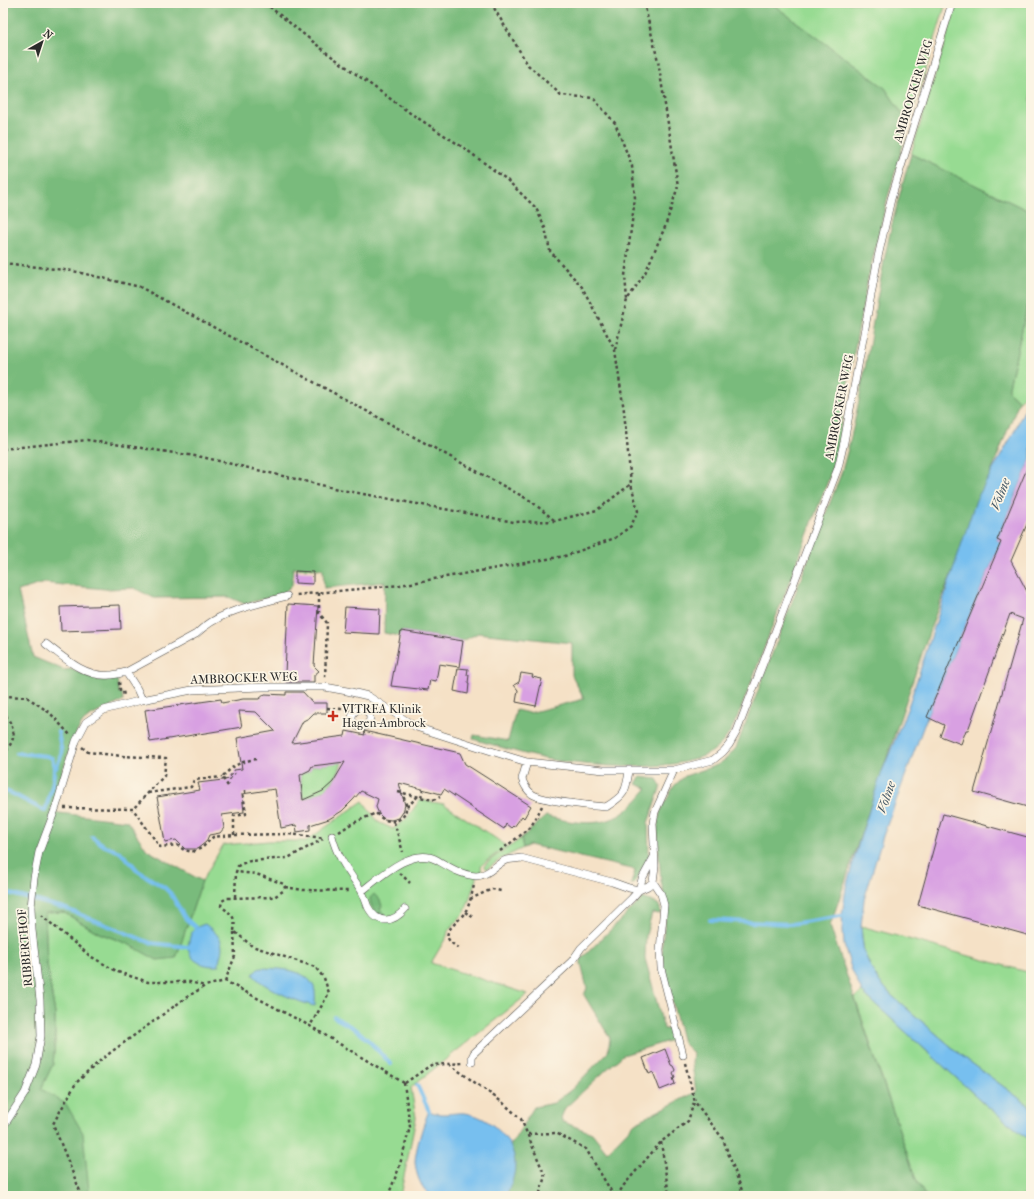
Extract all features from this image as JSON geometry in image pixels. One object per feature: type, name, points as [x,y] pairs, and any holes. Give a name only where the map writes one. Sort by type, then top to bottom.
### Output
[{"type":"lane","name":"AMBROCKER WEG","points":[[76,741],[86,722],[104,710],[142,700],[192,690],[263,687],[324,687],[368,696],[416,728],[528,762],[604,770],[674,770],[713,760],[723,752],[738,731],[838,468],[891,199],[952,3]]},
{"type":"lane","points":[[46,644],[72,664],[95,674],[109,676],[126,672],[196,634],[206,625],[233,611],[287,596]]},
{"type":"lane","points":[[126,672],[142,700]]},
{"type":"lane","points":[[369,712],[378,702]]},
{"type":"lane","points":[[361,708],[369,712],[371,720],[367,729],[354,724],[352,716],[354,712],[361,708]]},
{"type":"lane","name":"RIBBERTHOF","points":[[3,1127],[25,1092],[36,1065],[41,1036],[40,1000],[32,930],[31,907],[34,878],[39,852],[56,807],[76,741]]},
{"type":"lane","points":[[528,762],[522,779],[525,787],[533,795],[606,807],[617,800],[626,790],[629,771]]},
{"type":"lane","points":[[674,770],[655,812],[653,823],[655,866],[653,882],[661,894],[664,905],[660,950],[661,968],[683,1055]]},
{"type":"lane","points":[[332,836],[335,849],[362,891],[369,908],[378,918],[384,920],[396,918],[405,909]]},
{"type":"lane","points":[[362,891],[386,872],[405,861],[422,856],[430,856],[461,873],[477,876],[482,875],[507,860],[521,858],[639,890]]},
{"type":"lane","points":[[639,890],[642,879],[654,856]]},
{"type":"lane","points":[[472,1062],[474,1052],[572,961],[581,948],[639,890],[653,882]]},
{"type":"path","points":[[266,3],[327,54],[410,113],[464,148],[506,179],[536,208],[546,228],[550,251],[582,287],[615,350],[624,411],[631,484],[638,511],[631,526],[615,538],[565,556],[400,585],[287,596]]},
{"type":"path","points":[[491,3],[528,66],[561,95],[593,98],[615,123],[632,166],[635,198],[625,276],[627,300],[615,350]]},
{"type":"path","points":[[627,300],[645,273],[665,227],[678,186],[658,61],[644,3]]},
{"type":"path","points":[[3,263],[73,271],[140,287],[531,500],[555,521]]},
{"type":"path","points":[[3,449],[87,440],[202,457],[342,490],[514,522],[555,521],[597,510],[631,484]]},
{"type":"path","points":[[319,592],[319,613],[327,622],[324,687]]},
{"type":"path","points":[[118,680],[120,690],[123,691],[125,700]]},
{"type":"path","points":[[3,696],[27,697],[50,713],[88,752],[122,756],[166,758],[164,776],[133,809],[56,807]]},
{"type":"path","points":[[327,708],[342,709],[354,712]]},
{"type":"path","points":[[3,710],[14,730],[13,742],[3,756]]},
{"type":"path","points":[[148,793],[191,787],[194,780],[222,777],[232,767],[241,761],[256,758]]},
{"type":"path","points":[[222,777],[228,786]]},
{"type":"path","points":[[332,836],[351,824],[376,813],[384,820],[394,822],[399,820],[405,813],[407,807],[420,797],[423,789]]},
{"type":"path","points":[[234,835],[234,816],[246,814],[243,793],[246,792],[245,790]]},
{"type":"path","points":[[407,807],[400,792],[433,800],[440,797]]},
{"type":"path","points":[[495,855],[530,828],[545,798]]},
{"type":"path","points":[[133,809],[160,847],[177,846],[192,852],[202,848],[213,837],[288,834],[324,838],[288,858],[250,861],[241,864],[238,866],[236,872],[235,897]]},
{"type":"path","points":[[394,822],[405,861]]},
{"type":"path","points":[[236,872],[256,874],[284,884],[285,887],[303,890],[362,891]]},
{"type":"path","points":[[459,948],[449,942],[447,936],[448,931],[466,912],[477,876]]},
{"type":"path","points":[[225,981],[235,956],[235,922],[232,914],[221,906],[222,901],[235,897],[274,897],[283,891],[285,887]]},
{"type":"path","points":[[470,899],[492,889],[502,891]]},
{"type":"path","points":[[31,907],[90,956],[118,972],[148,982],[190,982],[205,986]]},
{"type":"path","points":[[466,912],[474,918]]},
{"type":"path","points":[[234,931],[252,946],[299,960],[314,967],[324,978],[329,993],[310,1026]]},
{"type":"path","points":[[82,1196],[53,1124],[76,1084],[103,1058],[187,997],[205,986],[225,981],[310,1026],[404,1083]]},
{"type":"path","points":[[683,1055],[695,1102],[723,1139],[744,1196]]},
{"type":"path","points":[[404,1083],[431,1065],[472,1062]]},
{"type":"path","points":[[449,1064],[502,1102],[522,1119],[545,1176],[539,1196]]},
{"type":"path","points":[[388,1196],[400,1168],[410,1127],[404,1083]]},
{"type":"path","points":[[618,1196],[624,1185],[661,1142],[688,1121],[695,1102]]},
{"type":"path","points":[[528,1134],[556,1133],[586,1149],[614,1196]]},
{"type":"path","points":[[661,1142],[669,1196]]},
{"type":"green space","points":[[3,3],[771,3],[885,88],[909,124],[887,200],[868,278],[844,405],[838,448],[829,478],[742,706],[729,733],[722,743],[703,756],[684,762],[661,765],[610,766],[546,759],[473,739],[474,735],[508,741],[516,710],[529,713],[584,699],[572,675],[572,643],[478,633],[463,641],[401,631],[400,636],[384,633],[385,582],[324,588],[323,569],[293,568],[292,585],[284,593],[245,604],[229,597],[154,598],[134,588],[105,589],[44,583],[18,591],[33,657],[64,670],[71,669],[99,680],[117,679],[119,692],[122,693],[123,701],[88,718],[80,726],[70,749],[51,812],[127,821],[147,850],[202,881],[176,958],[157,960],[128,944],[99,933],[63,912],[45,913],[47,965],[55,1014],[55,1042],[53,1064],[41,1089],[66,1104],[83,1133],[89,1191],[91,1196],[3,1196]]},
{"type":"green space","points":[[771,3],[946,3],[909,124],[885,88]]},
{"type":"green space","points":[[957,3],[1031,3],[1031,212],[911,154]]},
{"type":"green space","points":[[911,154],[1031,212],[1031,290],[1008,391],[1019,401],[933,621],[830,926],[915,1177],[925,1196],[480,1196],[534,1107],[554,1103],[572,1089],[608,1052],[610,1038],[584,995],[587,988],[581,959],[643,898],[658,904],[660,908],[660,914],[652,913],[646,935],[645,958],[664,1029],[673,1029],[675,1039],[623,1055],[565,1108],[561,1118],[563,1122],[592,1133],[607,1152],[635,1123],[696,1092],[692,1064],[693,1053],[683,1043],[664,970],[662,945],[667,906],[661,882],[657,828],[660,812],[674,786],[685,776],[717,765],[726,759],[736,748],[841,474],[854,424],[888,242]]},
{"type":"green space","points":[[1031,290],[1031,389],[1019,401],[1008,391]]},
{"type":"green space","points":[[342,762],[336,776],[328,786],[317,794],[303,799],[300,774],[310,770],[312,766]]},
{"type":"green space","points":[[640,777],[657,779],[661,786],[648,823],[649,857],[634,884],[631,884],[635,871],[632,869],[530,845],[523,848],[521,838],[546,816],[567,821],[588,823],[609,820],[618,816],[630,808],[647,789],[636,784]]},
{"type":"green space","points":[[420,800],[444,804],[507,846],[481,866],[482,875],[477,876],[465,912],[448,931],[447,936],[431,963],[528,994],[411,1087],[416,1118],[400,1196],[91,1196],[41,1089],[53,1064],[55,1042],[55,1014],[47,965],[45,913],[63,912],[99,933],[128,944],[176,958],[202,881],[223,845],[269,841],[306,841],[363,801],[378,822],[393,829],[406,819]]},
{"type":"green space","points":[[521,838],[523,848],[501,859],[487,869],[484,866],[493,858]]},
{"type":"green space","points":[[374,894],[380,900],[382,906],[380,909],[386,916],[379,915],[374,911],[370,898]]},
{"type":"green space","points":[[861,926],[1031,973],[1031,1107],[962,1056],[891,995],[872,970],[864,952]]},
{"type":"green space","points":[[862,992],[986,1105],[1031,1141],[1031,1196],[925,1196],[915,1177],[855,998]]},
{"type":"water","name":"Volme","points":[[1031,395],[1031,459],[997,540],[1001,542],[927,717],[883,836],[864,900],[861,926],[864,952],[872,970],[891,995],[962,1056],[1031,1107],[1031,1141],[986,1105],[862,992],[851,968],[844,945],[842,916],[846,887],[861,835],[881,774],[908,707],[976,500],[1014,432]]},
{"type":"water","points":[[205,924],[216,933],[222,944],[219,966],[201,964],[192,958],[188,948],[192,932],[199,926]]},
{"type":"water","points":[[258,969],[284,969],[305,976],[314,987],[315,1006],[291,998],[263,984],[253,974]]},
{"type":"water","points":[[429,1111],[438,1114],[465,1113],[474,1115],[491,1124],[506,1138],[514,1155],[515,1168],[506,1196],[433,1196],[425,1190],[418,1177],[415,1162],[420,1136]]},
{"type":"building","points":[[1031,459],[1031,515],[1011,561],[1031,599],[1031,808],[974,792],[1023,619],[1010,614],[968,730],[966,730],[961,744],[940,736],[944,725],[927,717],[1001,542],[997,540]]},
{"type":"building","points":[[295,571],[313,572],[313,584],[295,583]]},
{"type":"building","points":[[288,604],[318,606],[314,666],[319,671],[314,675],[314,682],[286,682],[287,674],[285,674]]},
{"type":"building","points":[[120,605],[121,629],[61,631],[60,607]]},
{"type":"building","points":[[345,607],[380,609],[379,634],[343,632]]},
{"type":"building","points":[[401,631],[463,641],[459,667],[439,664],[436,681],[430,680],[428,690],[391,686]]},
{"type":"building","points":[[458,668],[468,669],[468,694],[454,691]]},
{"type":"building","points":[[521,673],[533,675],[532,677],[542,679],[536,706],[516,702],[518,690],[514,685],[519,682]]},
{"type":"building","points":[[286,692],[303,692],[313,703],[327,703],[327,713],[314,713],[303,721],[292,743],[345,736],[346,731],[365,735],[364,731],[460,753],[465,764],[531,806],[524,818],[522,816],[514,827],[513,826],[511,828],[506,824],[504,829],[444,789],[441,794],[399,783],[405,805],[399,818],[391,820],[384,819],[379,814],[376,807],[378,799],[361,791],[342,811],[329,819],[310,825],[310,830],[297,832],[296,825],[281,828],[275,789],[242,794],[244,812],[222,815],[224,828],[220,833],[209,835],[206,842],[197,849],[185,849],[176,840],[165,842],[157,797],[200,790],[198,783],[231,779],[230,775],[235,774],[234,770],[242,769],[237,738],[275,731],[256,712],[239,711],[242,727],[150,742],[145,710],[221,699],[222,703],[243,699],[259,699],[265,694],[286,695]],"holes":[[[345,762],[333,782],[323,791],[303,800],[300,775],[310,770],[312,766]]]},
{"type":"building","points":[[943,814],[1031,838],[1031,936],[918,905]]},
{"type":"building","points":[[665,1049],[671,1065],[675,1070],[673,1073],[675,1077],[673,1078],[675,1084],[660,1090],[653,1072],[649,1074],[643,1058]]},
{"type":"waterway","points":[[56,768],[62,753],[58,732]]},
{"type":"waterway","points":[[3,790],[45,811],[51,792],[54,770],[52,758],[47,756],[17,753]]},
{"type":"waterway","points":[[92,837],[105,846],[120,852],[138,871],[165,888],[171,894],[185,918],[195,927]]},
{"type":"waterway","points":[[3,891],[64,908],[151,943],[188,947]]},
{"type":"waterway","points":[[710,920],[791,924],[847,915]]},
{"type":"waterway","points":[[334,1017],[357,1030],[391,1064]]},
{"type":"waterway","points":[[417,1085],[429,1111]]},
{"type":"place","name":"VITREA Klinik Hagen-Ambrock","points":[[333,716]]}]
